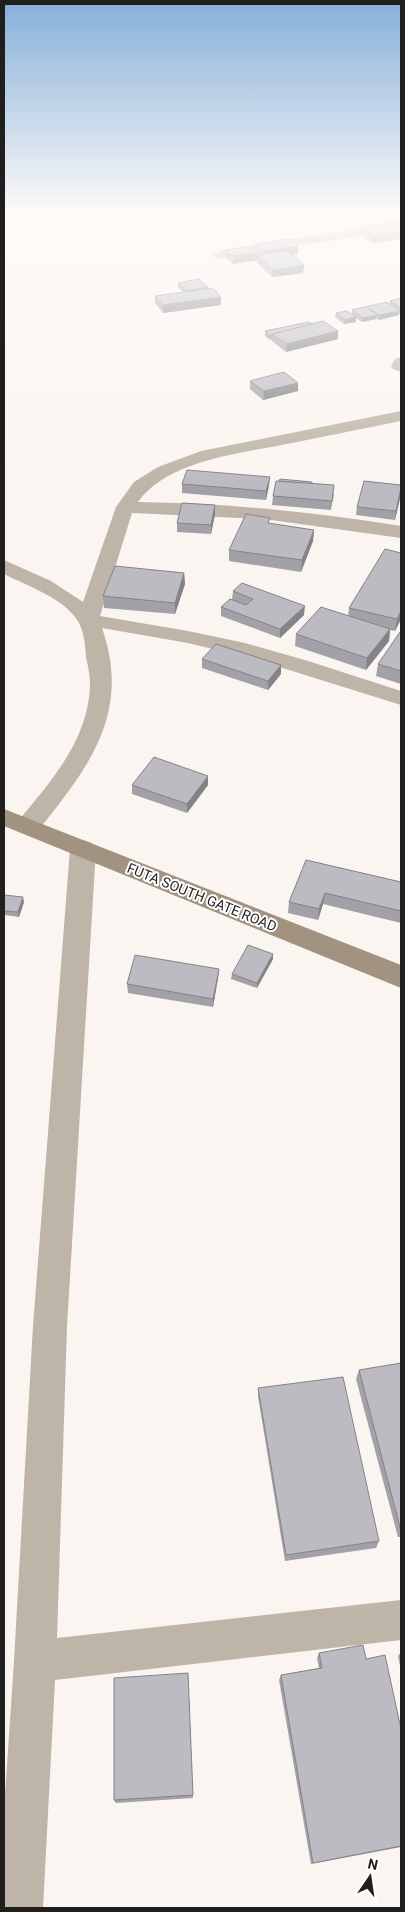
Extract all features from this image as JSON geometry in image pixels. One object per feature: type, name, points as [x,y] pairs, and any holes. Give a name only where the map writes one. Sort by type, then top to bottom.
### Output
[{"type":"main road","name":"FUTA SOUTH GATE ROAD","points":[[4,817],[401,977]]},
{"type":"street","points":[[401,362],[399,366],[401,367]]},
{"type":"street","points":[[88,620],[125,507],[140,486],[164,471],[201,456],[401,416]]},
{"type":"street","points":[[125,507],[208,508],[401,532]]},
{"type":"street","points":[[4,566],[64,598],[80,610],[88,620],[96,642],[101,684],[97,712],[88,742],[64,781],[28,826]]},
{"type":"street","points":[[88,620],[151,630],[250,651],[401,698]]},
{"type":"street","points":[[20,1908],[35,1661],[50,1326],[83,849]]},
{"type":"street","points":[[35,1661],[401,1620]]},
{"type":"building","points":[[389,303],[400,311],[379,315],[368,308],[377,315],[363,318],[352,310]]},
{"type":"building","points":[[393,303],[401,303],[401,308]]},
{"type":"building","points":[[347,311],[356,317],[345,320],[336,313]]},
{"type":"building","points":[[323,321],[338,331],[287,344],[272,334]]},
{"type":"building","points":[[309,322],[312,324],[270,336],[265,331]]},
{"type":"building","points":[[284,372],[298,383],[264,391],[250,381]]},
{"type":"building","points":[[187,470],[270,477],[266,491],[182,484]]},
{"type":"building","points":[[280,479],[312,482],[312,484],[279,481]]},
{"type":"building","points":[[276,481],[334,485],[332,501],[273,496]]},
{"type":"building","points":[[364,481],[401,485],[396,511],[357,507]]},
{"type":"building","points":[[182,503],[215,505],[211,525],[177,523]]},
{"type":"building","points":[[246,514],[270,518],[268,523],[314,530],[302,560],[229,550]]},
{"type":"building","points":[[385,549],[401,553],[401,611],[397,619],[349,608]]},
{"type":"building","points":[[115,566],[184,573],[175,603],[103,596]]},
{"type":"building","points":[[242,583],[305,606],[280,629],[221,607],[230,599],[246,605],[253,599],[233,591]]},
{"type":"building","points":[[321,607],[390,629],[367,658],[296,634]]},
{"type":"building","points":[[401,632],[401,671],[378,664]]},
{"type":"building","points":[[216,644],[281,665],[268,681],[202,659]]},
{"type":"building","points":[[154,757],[208,776],[187,804],[132,785]]},
{"type":"building","points":[[306,860],[401,882],[401,911],[325,893],[319,909],[289,902]]},
{"type":"building","points":[[4,895],[23,897],[18,912],[4,911]]},
{"type":"building","points":[[248,945],[273,954],[257,983],[232,974]]},
{"type":"building","points":[[135,955],[219,969],[213,999],[127,984]]},
{"type":"building","points":[[401,1363],[401,1531],[359,1370]]},
{"type":"building","points":[[343,1377],[379,1541],[286,1555],[258,1388]]},
{"type":"building","points":[[363,1645],[366,1659],[385,1655],[401,1729],[401,1846],[313,1863],[281,1675],[322,1668],[319,1653]]},
{"type":"building","points":[[188,1673],[193,1795],[114,1800],[114,1678]]}]
